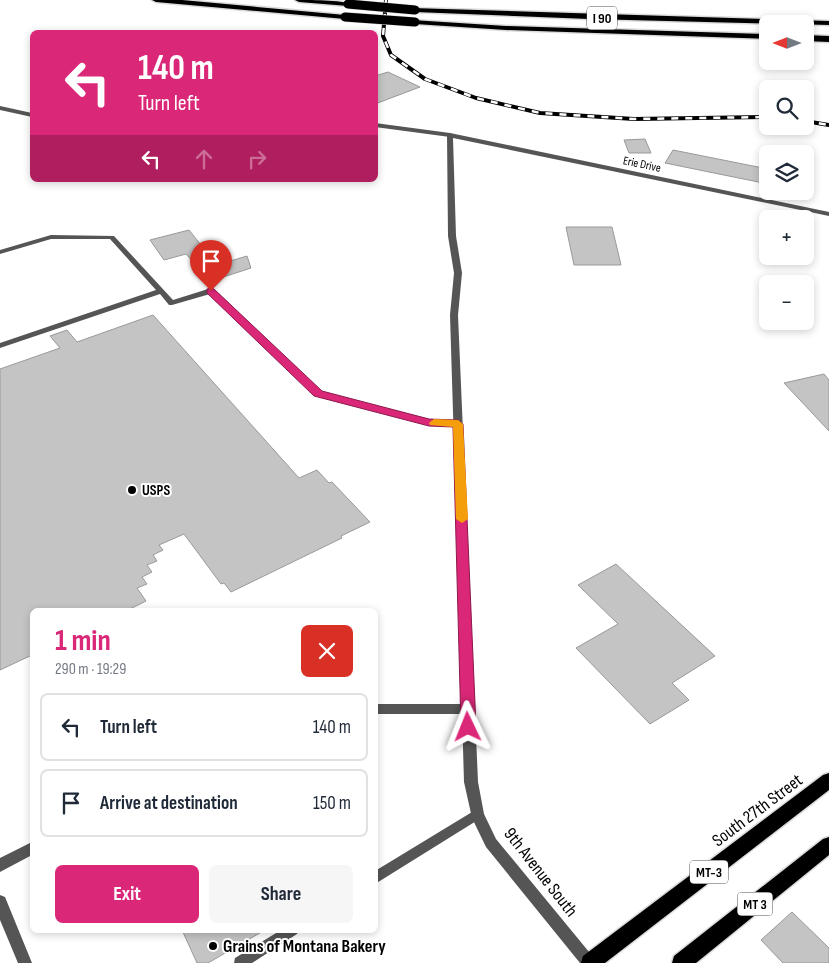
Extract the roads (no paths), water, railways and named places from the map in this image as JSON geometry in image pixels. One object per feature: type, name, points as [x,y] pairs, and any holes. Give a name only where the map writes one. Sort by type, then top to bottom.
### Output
[{"type":"highway","name":"I 90","points":[[156,0],[345,17],[506,28],[759,36]]},
{"type":"highway","name":"I 90","points":[[299,0],[415,10],[598,18],[829,22]]},
{"type":"highway","points":[[814,37],[829,38]]},
{"type":"main road","name":"South 27th Street","points":[[590,963],[829,780]]},
{"type":"main road","name":"MT 3","points":[[681,963],[829,844]]},
{"type":"street","name":"Erie Drive","points":[[450,135],[829,214]]},
{"type":"street","name":"9th Avenue South","points":[[450,135],[452,236],[458,273],[454,315],[471,782],[477,814],[491,843],[590,963]]},
{"type":"street","points":[[378,709],[468,709]]},
{"type":"street","points":[[0,865],[30,849]]},
{"type":"street","points":[[0,902],[25,963]]},
{"type":"lane","points":[[0,108],[30,115]]},
{"type":"lane","points":[[378,125],[450,135]]},
{"type":"lane","points":[[0,252],[51,237],[112,238],[172,304],[211,291],[318,394],[429,422],[458,424]]},
{"type":"lane","points":[[0,346],[160,291]]},
{"type":"lane","points":[[378,876],[477,814]]},
{"type":"lane","points":[[240,963],[288,933]]},
{"type":"railway","points":[[386,0],[383,36],[391,55],[425,79],[476,98],[540,113],[634,119],[759,117]]},
{"type":"railway","points":[[814,122],[829,125]]},
{"type":"place","name":"USPS","points":[[132,490]]},
{"type":"place","name":"Grains of Montana Bakery","points":[[213,946]]}]
